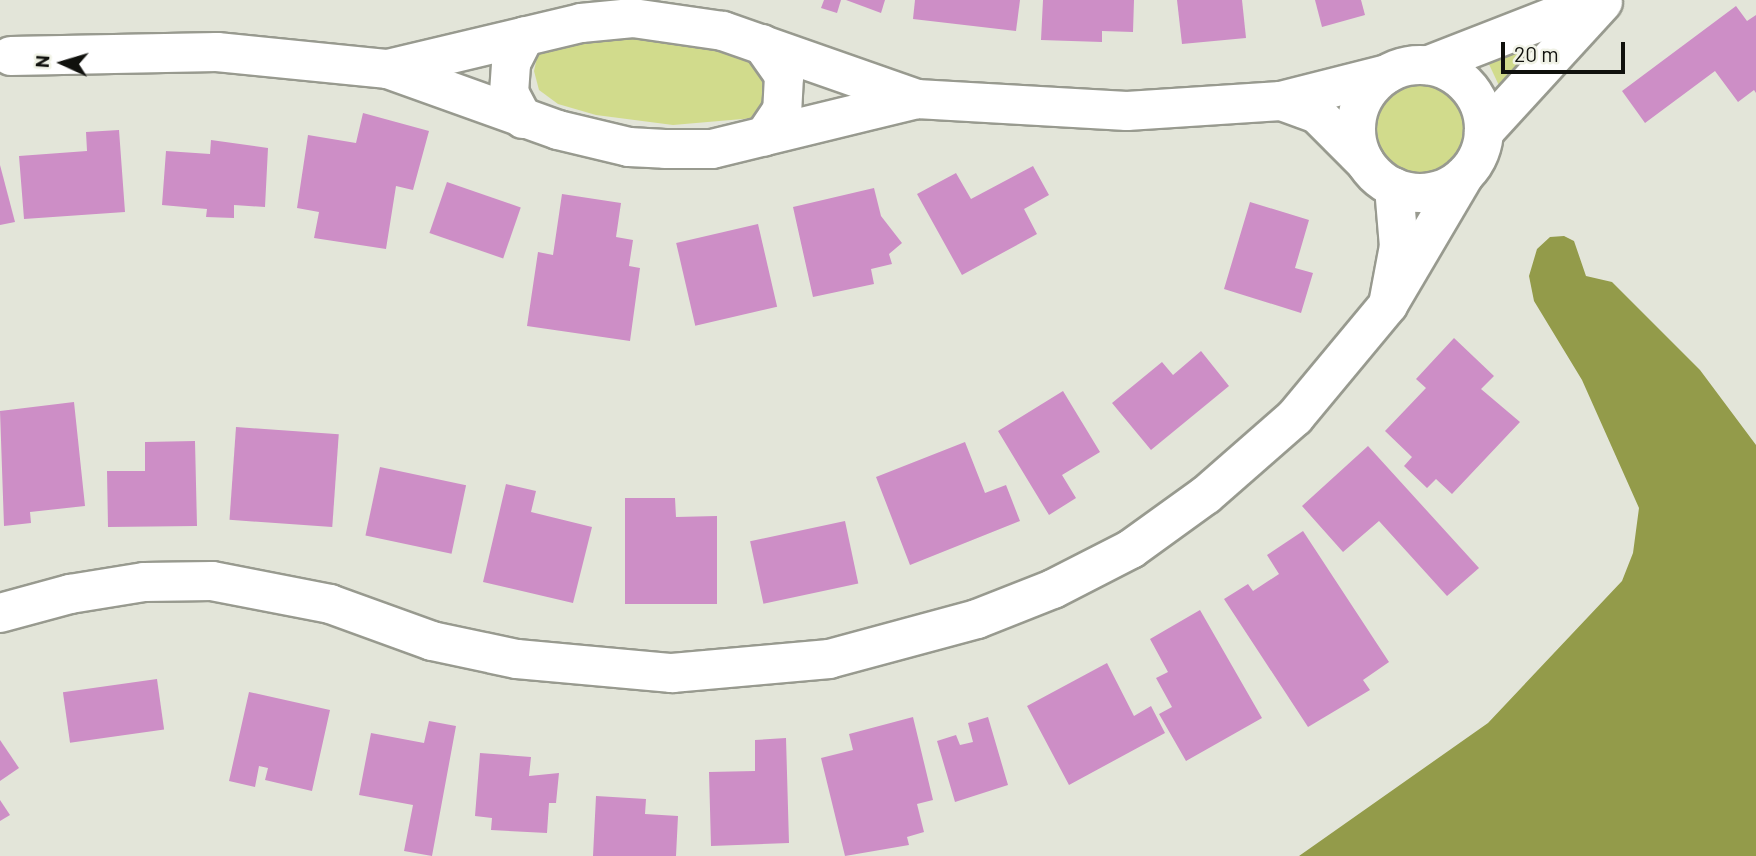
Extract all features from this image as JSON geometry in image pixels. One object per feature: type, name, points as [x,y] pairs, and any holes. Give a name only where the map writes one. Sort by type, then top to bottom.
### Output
[{"type":"street","points":[[388,69],[581,23],[633,18],[723,31],[917,99],[1127,111],[1281,101],[1387,74],[1407,65],[1429,65],[1596,0]]},
{"type":"street","points":[[1484,132],[1604,0]]},
{"type":"street","points":[[523,119],[509,93],[511,64],[525,36]]},
{"type":"street","points":[[762,44],[784,76],[782,110],[764,137]]},
{"type":"street","points":[[4,56],[217,52],[388,69],[523,119],[629,147],[712,149],[917,99]]},
{"type":"street","points":[[0,613],[70,594],[144,582],[212,581],[330,604],[432,641],[517,659],[672,673],[829,659],[977,619],[1053,589],[1131,549],[1206,495],[1295,417],[1388,306],[1482,149],[1483,113],[1463,80],[1429,65]]},
{"type":"street","points":[[1387,74],[1371,87],[1356,124],[1380,175],[1399,246],[1388,306]]},
{"type":"street","points":[[1281,101],[1317,114],[1380,175],[1430,192],[1464,176]]},
{"type":"shaded area","points":[[618,29],[760,55],[774,100],[754,118],[673,125],[596,115],[558,104],[539,90],[534,71],[538,53],[550,42]]},
{"type":"shaded area","points":[[1547,39],[1502,92],[1487,60]]},
{"type":"shaded area","points":[[1426,79],[1445,83],[1461,93],[1471,109],[1475,128],[1471,147],[1461,163],[1445,173],[1426,177],[1407,173],[1391,163],[1381,147],[1377,128],[1381,109],[1391,93],[1407,83]]},
{"type":"shaded area","points":[[1564,236],[1574,241],[1586,276],[1612,282],[1700,370],[1756,445],[1756,856],[1299,856],[1488,723],[1622,581],[1633,553],[1639,508],[1582,380],[1534,301],[1529,276],[1537,249],[1550,237]]},
{"type":"building","points":[[824,0],[841,0],[837,13],[821,8]]},
{"type":"building","points":[[846,0],[885,0],[881,13]]},
{"type":"building","points":[[915,0],[1020,0],[1016,31],[913,19]]},
{"type":"building","points":[[1043,0],[1134,0],[1133,32],[1102,31],[1102,42],[1041,40]]},
{"type":"building","points":[[1177,0],[1242,0],[1246,38],[1182,44]]},
{"type":"building","points":[[1315,0],[1361,0],[1365,15],[1322,27]]},
{"type":"building","points":[[1736,6],[1747,21],[1756,15],[1756,93],[1754,90],[1738,102],[1715,71],[1645,123],[1622,91]]},
{"type":"building","points":[[363,113],[429,131],[413,190],[396,186],[386,249],[314,238],[319,212],[297,208],[308,135],[356,143]]},
{"type":"building","points":[[119,130],[125,212],[24,219],[19,156],[87,151],[86,132]]},
{"type":"building","points":[[211,140],[268,148],[265,207],[234,205],[234,218],[206,217],[207,209],[162,205],[166,151],[210,154]]},
{"type":"building","points":[[0,165],[15,222],[0,225]]},
{"type":"building","points":[[1033,166],[1049,195],[1024,209],[1037,234],[962,275],[917,194],[956,173],[971,199]]},
{"type":"building","points":[[447,182],[521,207],[503,258],[429,233]]},
{"type":"building","points":[[874,188],[881,216],[902,243],[889,254],[892,264],[871,269],[874,284],[813,297],[793,207]]},
{"type":"building","points":[[562,194],[621,203],[616,237],[633,240],[629,266],[640,268],[630,341],[527,326],[538,252],[553,255]]},
{"type":"building","points":[[1250,202],[1309,220],[1295,268],[1313,273],[1301,313],[1224,289]]},
{"type":"building","points":[[758,224],[777,307],[695,326],[676,243]]},
{"type":"building","points":[[1454,338],[1494,376],[1481,389],[1520,422],[1452,494],[1436,479],[1427,488],[1404,466],[1412,457],[1385,431],[1426,388],[1416,379]]},
{"type":"building","points":[[1201,351],[1229,386],[1151,450],[1112,403],[1162,362],[1173,375]]},
{"type":"building","points":[[1063,391],[1100,452],[1062,475],[1076,498],[1049,515],[998,431]]},
{"type":"building","points":[[74,402],[85,506],[30,512],[31,523],[4,526],[0,411]]},
{"type":"building","points":[[236,427],[339,434],[332,527],[230,520]]},
{"type":"building","points":[[195,441],[197,526],[108,527],[107,471],[145,471],[145,442]]},
{"type":"building","points":[[965,442],[985,493],[1006,485],[1020,521],[910,565],[876,477]]},
{"type":"building","points":[[1368,446],[1479,568],[1447,596],[1379,521],[1343,552],[1302,506]]},
{"type":"building","points":[[380,467],[466,485],[452,554],[365,535]]},
{"type":"building","points":[[506,484],[536,491],[531,512],[592,527],[573,603],[483,582]]},
{"type":"building","points":[[625,498],[675,498],[676,517],[717,516],[717,604],[625,604]]},
{"type":"building","points":[[845,521],[858,584],[763,604],[750,541]]},
{"type":"building","points":[[1303,531],[1389,662],[1363,680],[1370,690],[1308,727],[1224,599],[1248,584],[1253,591],[1279,574],[1267,555]]},
{"type":"building","points":[[1200,610],[1262,718],[1186,761],[1159,714],[1172,707],[1156,678],[1168,672],[1150,639]]},
{"type":"building","points":[[1107,663],[1134,716],[1151,706],[1165,733],[1069,785],[1027,706]]},
{"type":"building","points":[[157,679],[164,730],[70,743],[63,692]]},
{"type":"building","points":[[249,692],[330,710],[312,791],[265,780],[268,768],[259,766],[255,787],[229,781]]},
{"type":"building","points":[[913,717],[933,800],[917,804],[924,832],[907,837],[909,845],[845,856],[821,758],[853,750],[849,734]]},
{"type":"building","points":[[988,717],[1008,785],[955,802],[937,741],[956,735],[960,745],[973,742],[968,723]]},
{"type":"building","points":[[429,721],[456,726],[432,856],[404,851],[413,805],[359,795],[371,733],[424,743]]},
{"type":"building","points":[[786,738],[789,843],[711,846],[709,772],[755,771],[755,740]]},
{"type":"building","points":[[0,740],[19,768],[0,781]]},
{"type":"building","points":[[480,753],[531,757],[529,776],[559,773],[556,803],[549,803],[547,833],[491,830],[492,818],[475,816]]},
{"type":"building","points":[[596,796],[646,799],[645,814],[678,816],[676,856],[593,856]]},
{"type":"building","points":[[0,800],[10,815],[0,821]]}]
